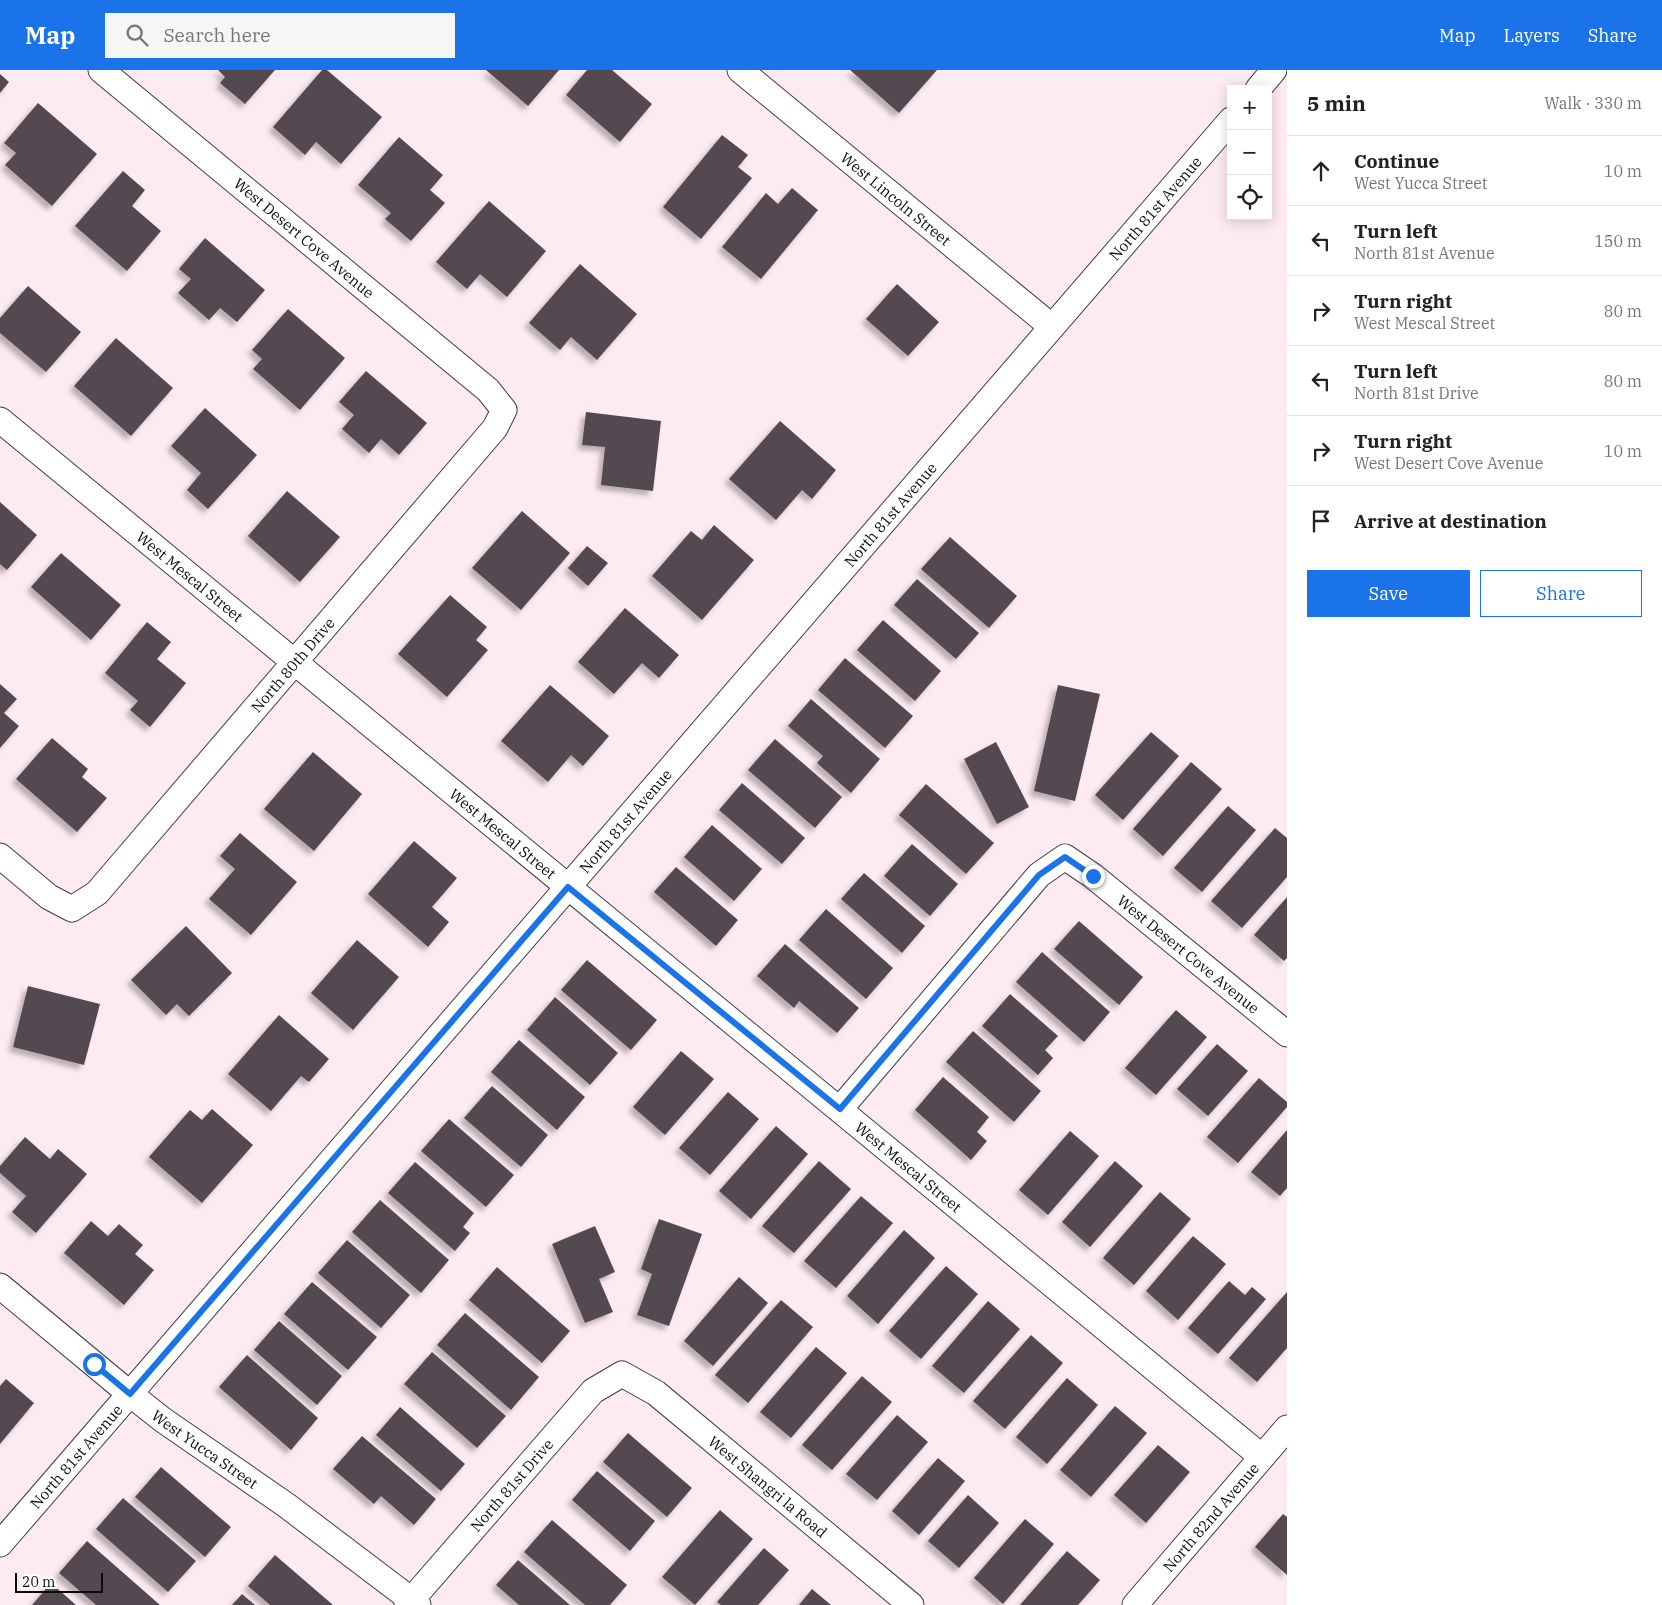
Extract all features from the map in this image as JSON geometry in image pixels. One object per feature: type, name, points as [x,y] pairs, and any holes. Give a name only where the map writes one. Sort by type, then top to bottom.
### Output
[{"type":"street","name":"West Desert Cove Avenue","points":[[101,70],[488,390],[504,410]]},
{"type":"street","name":"West Lincoln Street","points":[[740,70],[1052,327]]},
{"type":"street","points":[[1261,85],[1274,70]]},
{"type":"street","name":"North 81st Avenue","points":[[0,1544],[1227,125]]},
{"type":"street","name":"North 80th Drive","points":[[0,856],[49,897],[72,909],[97,893],[495,428],[504,410]]},
{"type":"street","name":"West Mescal Street","points":[[0,420],[1262,1457]]},
{"type":"street","name":"West Desert Cove Avenue","points":[[840,1109],[1039,875],[1065,857],[1093,876],[1287,1034]]},
{"type":"street","name":"West Yucca Street","points":[[0,1286],[130,1394],[286,1506],[412,1603]]},
{"type":"street","name":"North 81st Drive","points":[[412,1603],[593,1391],[622,1374]]},
{"type":"street","name":"West Shangri la Road","points":[[622,1374],[656,1393],[911,1605]]},
{"type":"street","name":"North 82nd Avenue","points":[[1135,1605],[1287,1428]]},
{"type":"building","points":[[218,70],[275,70],[245,104],[220,83],[225,77]]},
{"type":"building","points":[[322,70],[327,70],[382,117],[341,164],[316,142],[305,155],[273,127]]},
{"type":"building","points":[[486,70],[559,70],[528,106]]},
{"type":"building","points":[[587,70],[612,70],[652,104],[620,142],[566,95]]},
{"type":"building","points":[[850,70],[937,70],[899,113]]},
{"type":"building","points":[[0,74],[9,82],[0,93]]},
{"type":"building","points":[[38,103],[97,154],[52,206],[5,165],[16,153],[4,143]]},
{"type":"building","points":[[722,135],[748,155],[738,167],[752,178],[701,239],[663,207]]},
{"type":"building","points":[[399,137],[443,175],[430,190],[445,203],[411,241],[385,219],[391,213],[358,185]]},
{"type":"building","points":[[123,171],[145,190],[132,206],[161,231],[127,271],[75,226]]},
{"type":"building","points":[[792,188],[818,210],[761,279],[722,247],[766,193],[778,204]]},
{"type":"building","points":[[489,201],[546,251],[507,297],[480,274],[467,289],[436,262]]},
{"type":"building","points":[[205,238],[265,290],[237,322],[220,308],[209,320],[178,293],[191,279],[179,269]]},
{"type":"building","points":[[580,264],[637,314],[597,360],[571,337],[560,350],[529,323]]},
{"type":"building","points":[[897,284],[939,322],[908,356],[866,319]]},
{"type":"building","points":[[28,286],[81,332],[46,372],[0,333],[0,318]]},
{"type":"building","points":[[288,309],[345,358],[300,410],[253,369],[262,359],[252,350]]},
{"type":"building","points":[[116,338],[173,388],[131,436],[74,386]]},
{"type":"building","points":[[366,371],[427,423],[399,455],[381,439],[369,453],[342,429],[354,415],[339,402]]},
{"type":"building","points":[[205,408],[257,455],[208,509],[187,490],[201,473],[171,446]]},
{"type":"building","points":[[586,412],[661,421],[653,491],[601,485],[605,447],[582,445]]},
{"type":"building","points":[[780,421],[836,470],[812,499],[802,490],[776,520],[729,479]]},
{"type":"building","points":[[287,491],[340,537],[300,582],[248,536]]},
{"type":"building","points":[[0,502],[37,535],[7,570],[0,564]]},
{"type":"building","points":[[522,511],[570,553],[521,610],[472,568]]},
{"type":"building","points":[[714,525],[754,560],[702,620],[652,576],[691,531],[702,540]]},
{"type":"building","points":[[950,537],[1017,596],[989,628],[921,569]]},
{"type":"building","points":[[587,546],[608,563],[588,586],[568,568]]},
{"type":"building","points":[[61,553],[121,605],[91,640],[31,587]]},
{"type":"building","points":[[917,579],[979,633],[956,659],[894,605]]},
{"type":"building","points":[[450,595],[487,627],[476,640],[488,650],[447,697],[398,654]]},
{"type":"building","points":[[625,608],[679,655],[659,678],[642,663],[614,694],[578,662]]},
{"type":"building","points":[[883,620],[941,671],[915,701],[857,650]]},
{"type":"building","points":[[147,622],[171,642],[157,659],[186,683],[150,727],[130,710],[138,701],[105,673]]},
{"type":"building","points":[[845,658],[913,716],[885,748],[818,690]]},
{"type":"building","points":[[0,684],[17,699],[4,713],[19,726],[0,748]]},
{"type":"building","points":[[550,685],[609,736],[583,766],[571,755],[548,782],[501,741]]},
{"type":"building","points":[[1058,685],[1100,694],[1075,801],[1034,791]]},
{"type":"building","points":[[811,699],[880,759],[851,793],[817,763],[823,756],[788,726]]},
{"type":"building","points":[[1151,732],[1179,756],[1123,820],[1095,795]]},
{"type":"building","points":[[52,738],[88,769],[82,777],[107,798],[77,832],[16,779]]},
{"type":"building","points":[[775,739],[842,797],[815,828],[748,770]]},
{"type":"building","points":[[996,742],[1029,807],[997,824],[964,759]]},
{"type":"building","points":[[313,752],[362,794],[314,851],[264,809]]},
{"type":"building","points":[[1191,762],[1222,789],[1163,856],[1133,829]]},
{"type":"building","points":[[742,783],[805,838],[782,864],[719,810]]},
{"type":"building","points":[[926,784],[994,843],[966,874],[899,815]]},
{"type":"building","points":[[1228,806],[1256,830],[1202,892],[1174,868]]},
{"type":"building","points":[[712,825],[762,869],[734,901],[684,857]]},
{"type":"building","points":[[1275,828],[1287,838],[1287,877],[1242,928],[1211,901]]},
{"type":"building","points":[[240,833],[297,882],[251,935],[209,899],[235,869],[220,856]]},
{"type":"building","points":[[414,841],[457,878],[432,907],[449,922],[428,947],[368,894]]},
{"type":"building","points":[[912,844],[958,884],[930,916],[884,876]]},
{"type":"building","points":[[676,867],[738,920],[716,946],[654,892]]},
{"type":"building","points":[[864,873],[925,926],[902,953],[841,899]]},
{"type":"building","points":[[1287,897],[1287,958],[1284,961],[1254,935]]},
{"type":"building","points":[[826,909],[893,968],[866,999],[799,940]]},
{"type":"building","points":[[1079,921],[1143,977],[1119,1005],[1054,949]]},
{"type":"building","points":[[186,926],[232,973],[189,1016],[177,1004],[166,1015],[131,980]]},
{"type":"building","points":[[357,940],[399,977],[353,1030],[311,993]]},
{"type":"building","points":[[785,944],[859,1008],[837,1033],[799,1001],[794,1008],[757,976]]},
{"type":"building","points":[[1042,952],[1110,1012],[1084,1042],[1016,982]]},
{"type":"building","points":[[587,960],[657,1020],[631,1050],[561,990]]},
{"type":"building","points":[[28,986],[100,1004],[84,1065],[13,1047]]},
{"type":"building","points":[[1010,994],[1058,1036],[1045,1050],[1053,1058],[1038,1075],[982,1026]]},
{"type":"building","points":[[555,997],[618,1053],[590,1085],[527,1030]]},
{"type":"building","points":[[1176,1010],[1207,1037],[1156,1095],[1125,1068]]},
{"type":"building","points":[[279,1015],[329,1059],[309,1082],[301,1076],[271,1111],[228,1074]]},
{"type":"building","points":[[973,1031],[1041,1091],[1014,1122],[946,1062]]},
{"type":"building","points":[[519,1040],[585,1097],[557,1130],[491,1072]]},
{"type":"building","points":[[1217,1044],[1248,1071],[1208,1116],[1177,1089]]},
{"type":"building","points":[[681,1051],[714,1079],[665,1135],[633,1107]]},
{"type":"building","points":[[943,1077],[989,1117],[977,1132],[987,1141],[971,1160],[915,1110]]},
{"type":"building","points":[[1259,1078],[1287,1102],[1287,1107],[1238,1163],[1207,1137]]},
{"type":"building","points":[[492,1086],[548,1135],[521,1167],[464,1118]]},
{"type":"building","points":[[728,1092],[759,1119],[710,1175],[679,1148]]},
{"type":"building","points":[[212,1109],[253,1145],[202,1203],[149,1157],[190,1110],[202,1120]]},
{"type":"building","points":[[449,1119],[514,1175],[486,1207],[421,1151]]},
{"type":"building","points":[[776,1126],[808,1154],[751,1219],[719,1191]]},
{"type":"building","points":[[1287,1130],[1287,1188],[1280,1196],[1251,1172]]},
{"type":"building","points":[[1070,1131],[1099,1156],[1048,1215],[1019,1190]]},
{"type":"building","points":[[25,1137],[50,1159],[58,1149],[87,1174],[36,1233],[12,1212],[26,1196],[0,1173],[0,1166]]},
{"type":"building","points":[[819,1161],[851,1189],[794,1253],[762,1226]]},
{"type":"building","points":[[1115,1161],[1143,1186],[1090,1247],[1062,1222]]},
{"type":"building","points":[[415,1162],[474,1213],[463,1227],[470,1233],[455,1251],[388,1193]]},
{"type":"building","points":[[1160,1192],[1191,1219],[1134,1285],[1103,1258]]},
{"type":"building","points":[[861,1196],[893,1223],[836,1288],[804,1261]]},
{"type":"building","points":[[380,1200],[449,1260],[421,1293],[352,1232]]},
{"type":"building","points":[[659,1219],[702,1234],[669,1326],[637,1315],[652,1274],[641,1269]]},
{"type":"building","points":[[91,1221],[108,1236],[119,1224],[143,1245],[135,1254],[154,1270],[124,1305],[64,1253]]},
{"type":"building","points":[[595,1226],[615,1272],[599,1279],[613,1312],[585,1323],[552,1244]]},
{"type":"building","points":[[904,1230],[935,1258],[878,1324],[847,1296]]},
{"type":"building","points":[[1193,1236],[1226,1264],[1178,1320],[1146,1291]]},
{"type":"building","points":[[347,1240],[410,1295],[381,1328],[318,1273]]},
{"type":"building","points":[[946,1266],[978,1294],[921,1359],[889,1331]]},
{"type":"building","points":[[497,1267],[570,1331],[542,1363],[469,1300]]},
{"type":"building","points":[[739,1277],[768,1303],[713,1366],[684,1341]]},
{"type":"building","points":[[1229,1281],[1245,1295],[1252,1287],[1266,1299],[1218,1354],[1188,1328]]},
{"type":"building","points":[[312,1282],[377,1337],[348,1370],[284,1314]]},
{"type":"building","points":[[1287,1292],[1287,1348],[1257,1382],[1229,1358]]},
{"type":"building","points":[[781,1300],[813,1327],[748,1403],[715,1375]]},
{"type":"building","points":[[988,1301],[1020,1329],[964,1393],[932,1366]]},
{"type":"building","points":[[465,1313],[539,1377],[511,1410],[437,1345]]},
{"type":"building","points":[[279,1321],[342,1376],[317,1405],[254,1350]]},
{"type":"building","points":[[1031,1335],[1063,1363],[1005,1429],[973,1401]]},
{"type":"building","points":[[816,1347],[847,1373],[791,1438],[760,1412]]},
{"type":"building","points":[[432,1352],[506,1416],[477,1448],[404,1384]]},
{"type":"building","points":[[247,1355],[318,1418],[291,1450],[219,1387]]},
{"type":"building","points":[[862,1376],[892,1402],[832,1470],[802,1445]]},
{"type":"building","points":[[1067,1378],[1098,1405],[1047,1464],[1016,1437]]},
{"type":"building","points":[[6,1379],[34,1403],[0,1444],[0,1386]]},
{"type":"building","points":[[1115,1406],[1147,1433],[1091,1497],[1060,1470]]},
{"type":"building","points":[[400,1407],[465,1464],[441,1491],[376,1435]]},
{"type":"building","points":[[897,1415],[928,1442],[877,1500],[846,1474]]},
{"type":"building","points":[[628,1433],[692,1488],[667,1517],[603,1462]]},
{"type":"building","points":[[362,1436],[436,1499],[414,1525],[381,1496],[374,1504],[333,1469]]},
{"type":"building","points":[[1158,1445],[1190,1472],[1146,1523],[1114,1495]]},
{"type":"building","points":[[938,1458],[965,1481],[919,1535],[892,1511]]},
{"type":"building","points":[[161,1467],[231,1527],[205,1557],[135,1497]]},
{"type":"building","points":[[597,1471],[655,1521],[630,1551],[572,1500]]},
{"type":"building","points":[[968,1495],[999,1523],[959,1568],[928,1541]]},
{"type":"building","points":[[123,1498],[196,1561],[168,1592],[96,1529]]},
{"type":"building","points":[[720,1510],[753,1539],[695,1605],[662,1577]]},
{"type":"building","points":[[1283,1514],[1287,1517],[1287,1575],[1255,1547]]},
{"type":"building","points":[[1025,1519],[1054,1544],[1003,1604],[974,1578]]},
{"type":"building","points":[[552,1520],[627,1585],[610,1605],[585,1605],[524,1552]]},
{"type":"building","points":[[87,1541],[160,1605],[96,1605],[59,1573]]},
{"type":"building","points":[[764,1548],[789,1570],[758,1605],[721,1605],[717,1602]]},
{"type":"building","points":[[1067,1551],[1100,1580],[1078,1605],[1020,1605]]},
{"type":"building","points":[[275,1555],[333,1605],[270,1605],[248,1586]]},
{"type":"building","points":[[518,1560],[570,1605],[519,1605],[496,1585]]},
{"type":"building","points":[[51,1583],[76,1605],[32,1605]]},
{"type":"building","points":[[812,1589],[831,1605],[799,1605]]},
{"type":"building","points":[[242,1594],[255,1605],[232,1605]]},
{"type":"route","points":[[94,1364],[130,1394],[568,887],[840,1109],[1039,875],[1065,857],[1093,876]]}]
